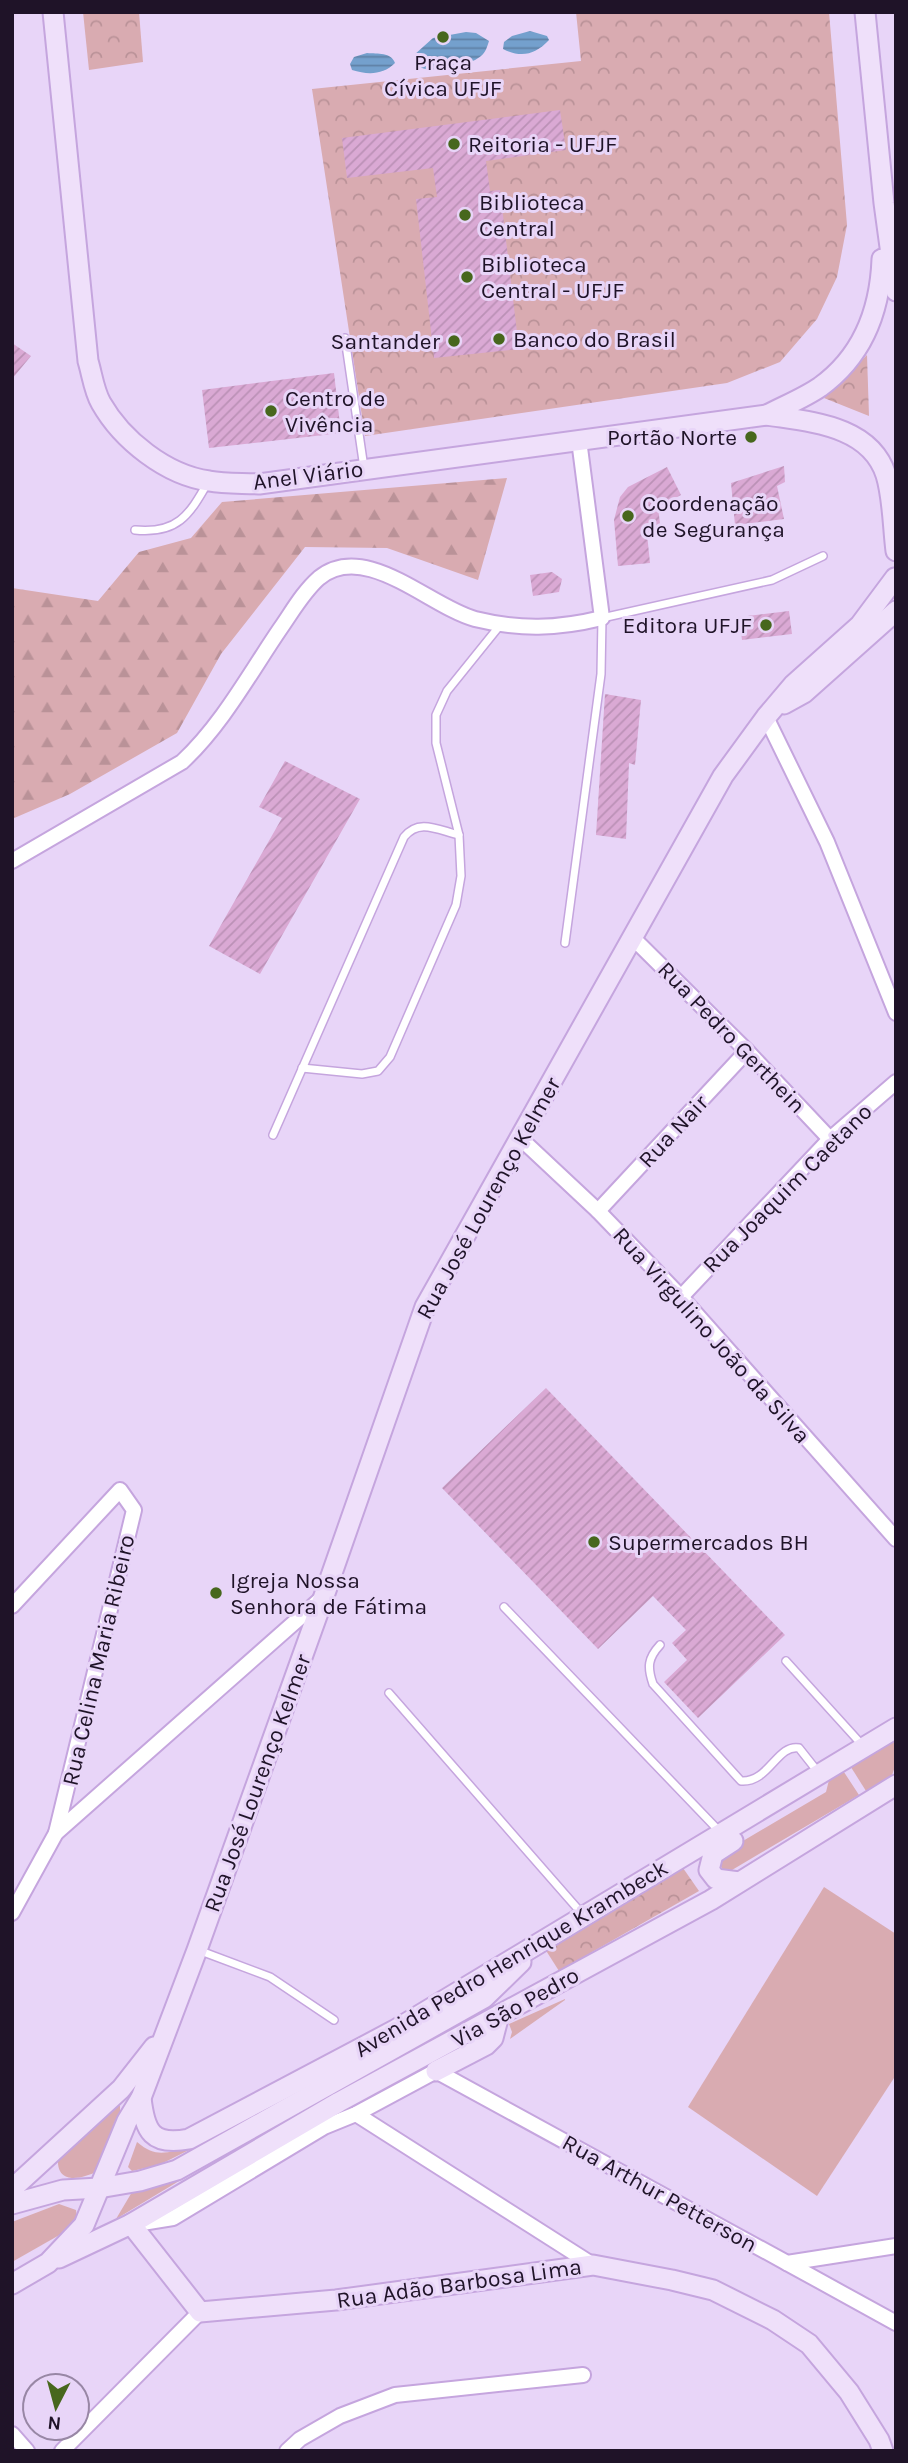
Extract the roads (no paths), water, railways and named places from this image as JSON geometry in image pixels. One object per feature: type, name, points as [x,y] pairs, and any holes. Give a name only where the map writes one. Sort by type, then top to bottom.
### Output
[{"type":"main road","name":"Anel Viário","points":[[53,12],[88,361],[100,402],[121,429],[145,452],[175,471],[208,481],[259,484],[767,415],[830,425],[857,438],[874,454],[886,475],[896,551]]},
{"type":"main road","name":"Anel Viário","points":[[865,12],[884,203],[896,287]]},
{"type":"main road","name":"Anel Viário","points":[[767,415],[818,389],[839,372],[867,334],[881,286],[884,203]]},
{"type":"main road","name":"Rua José Lourenço Kelmer","points":[[896,577],[896,585]]},
{"type":"main road","name":"Rua José Lourenço Kelmer","points":[[12,2284],[48,2263],[84,2225],[127,2122],[141,2098],[197,1950],[425,1307],[723,776],[794,684],[860,625],[896,577]]},
{"type":"main road","name":"Rua José Lourenço Kelmer","points":[[769,714],[804,693],[896,611]]},
{"type":"main road","name":"Avenida Pedro Henrique Krambeck","points":[[141,2098],[144,2120],[154,2136],[163,2141],[189,2139],[395,2029],[896,1728]]},
{"type":"main road","points":[[739,1882],[716,1879],[709,1870],[713,1854],[810,1792],[818,1786],[820,1775]]},
{"type":"main road","name":"Via São Pedro","points":[[131,2224],[339,2102],[711,1900],[896,1785]]},
{"type":"main road","name":"Via São Pedro","points":[[12,2204],[63,2190],[99,2188],[140,2181],[177,2170],[484,1998],[511,1974],[533,1948]]},
{"type":"main road","points":[[436,2071],[486,2045],[494,2038],[499,2015]]},
{"type":"main road","name":"Rua José Lourenço Kelmer","points":[[12,2189],[121,2088],[164,2035]]},
{"type":"main road","points":[[48,2263],[131,2224],[200,2312]]},
{"type":"main road","name":"Rua Adão Barbosa Lima","points":[[200,2312],[336,2300],[593,2265],[713,2290],[773,2320],[809,2344],[849,2392],[883,2451]]},
{"type":"street","points":[[12,861],[182,762],[204,738],[302,597],[320,577],[341,567],[365,567],[398,579],[440,605],[474,618],[539,628],[560,627],[601,618],[579,440]]},
{"type":"street","points":[[769,714],[827,842],[896,1013]]},
{"type":"street","name":"Rua Pedro Gerthein","points":[[632,937],[747,1051],[830,1139]]},
{"type":"street","name":"Rua Nair","points":[[598,1211],[747,1051]]},
{"type":"street","name":"Rua Joaquim Caetano","points":[[681,1297],[830,1139],[896,1082]]},
{"type":"street","name":"Rua Virgulino João da Silva","points":[[520,1138],[598,1211],[681,1297],[896,1539]]},
{"type":"street","name":"Rua Celina Maria Ribeiro","points":[[12,1606],[120,1490],[134,1510],[56,1833]]},
{"type":"street","points":[[12,1913],[56,1833],[324,1596]]},
{"type":"street","points":[[131,2224],[173,2218],[324,2127],[436,2071]]},
{"type":"street","name":"Rua Arthur Petterson","points":[[436,2071],[896,2323]]},
{"type":"street","points":[[356,2113],[593,2265]]},
{"type":"street","points":[[787,2263],[896,2246]]},
{"type":"street","points":[[62,2451],[200,2312]]},
{"type":"street","points":[[287,2451],[300,2439],[340,2416],[396,2395],[583,2375]]},
{"type":"street","points":[[12,2434],[27,2451]]},
{"type":"lane","points":[[345,338],[364,469]]},
{"type":"lane","points":[[135,530],[155,532],[176,524],[193,509],[208,481]]},
{"type":"lane","points":[[565,943],[601,674],[601,618],[772,580],[823,555]]},
{"type":"lane","points":[[302,1068],[362,1074],[378,1071],[390,1057],[456,905],[461,876],[459,835],[436,743],[436,715],[447,691],[501,623]]},
{"type":"lane","points":[[273,1135],[404,837],[411,828],[422,825],[459,835]]},
{"type":"lane","points":[[504,1607],[721,1833]]},
{"type":"lane","points":[[660,1645],[649,1661],[648,1671],[653,1684],[741,1781],[752,1780],[769,1769],[788,1748],[794,1747],[800,1748],[820,1775]]},
{"type":"lane","points":[[786,1661],[865,1747]]},
{"type":"lane","points":[[389,1693],[584,1916]]},
{"type":"lane","points":[[197,1950],[270,1977],[334,2020]]},
{"type":"water","points":[[530,31],[547,36],[549,40],[528,54],[516,54],[503,49],[504,42],[512,36]]},
{"type":"water","points":[[466,32],[476,33],[489,41],[484,53],[476,59],[453,67],[436,69],[422,68],[418,64],[414,55],[433,38]]},
{"type":"water","points":[[367,53],[387,55],[395,63],[375,73],[352,70],[350,64],[354,57]]},
{"type":"place","name":"Praça Cívica UFJF","points":[[443,37]]},
{"type":"place","name":"Reitoria - UFJF","points":[[454,144]]},
{"type":"place","name":"Biblioteca Central","points":[[465,215]]},
{"type":"place","name":"Biblioteca Central - UFJF","points":[[467,277]]},
{"type":"place","name":"Banco do Brasil","points":[[499,339]]},
{"type":"place","name":"Santander","points":[[454,341]]},
{"type":"place","name":"Centro de Vivência","points":[[271,411]]},
{"type":"place","name":"Portão Norte","points":[[751,437]]},
{"type":"place","name":"Coordenação de Segurança","points":[[628,516]]},
{"type":"place","name":"Editora UFJF","points":[[766,625]]},
{"type":"place","name":"Supermercados BH","points":[[594,1542]]},
{"type":"place","name":"Igreja Nossa Senhora de Fátima","points":[[216,1593]]}]
